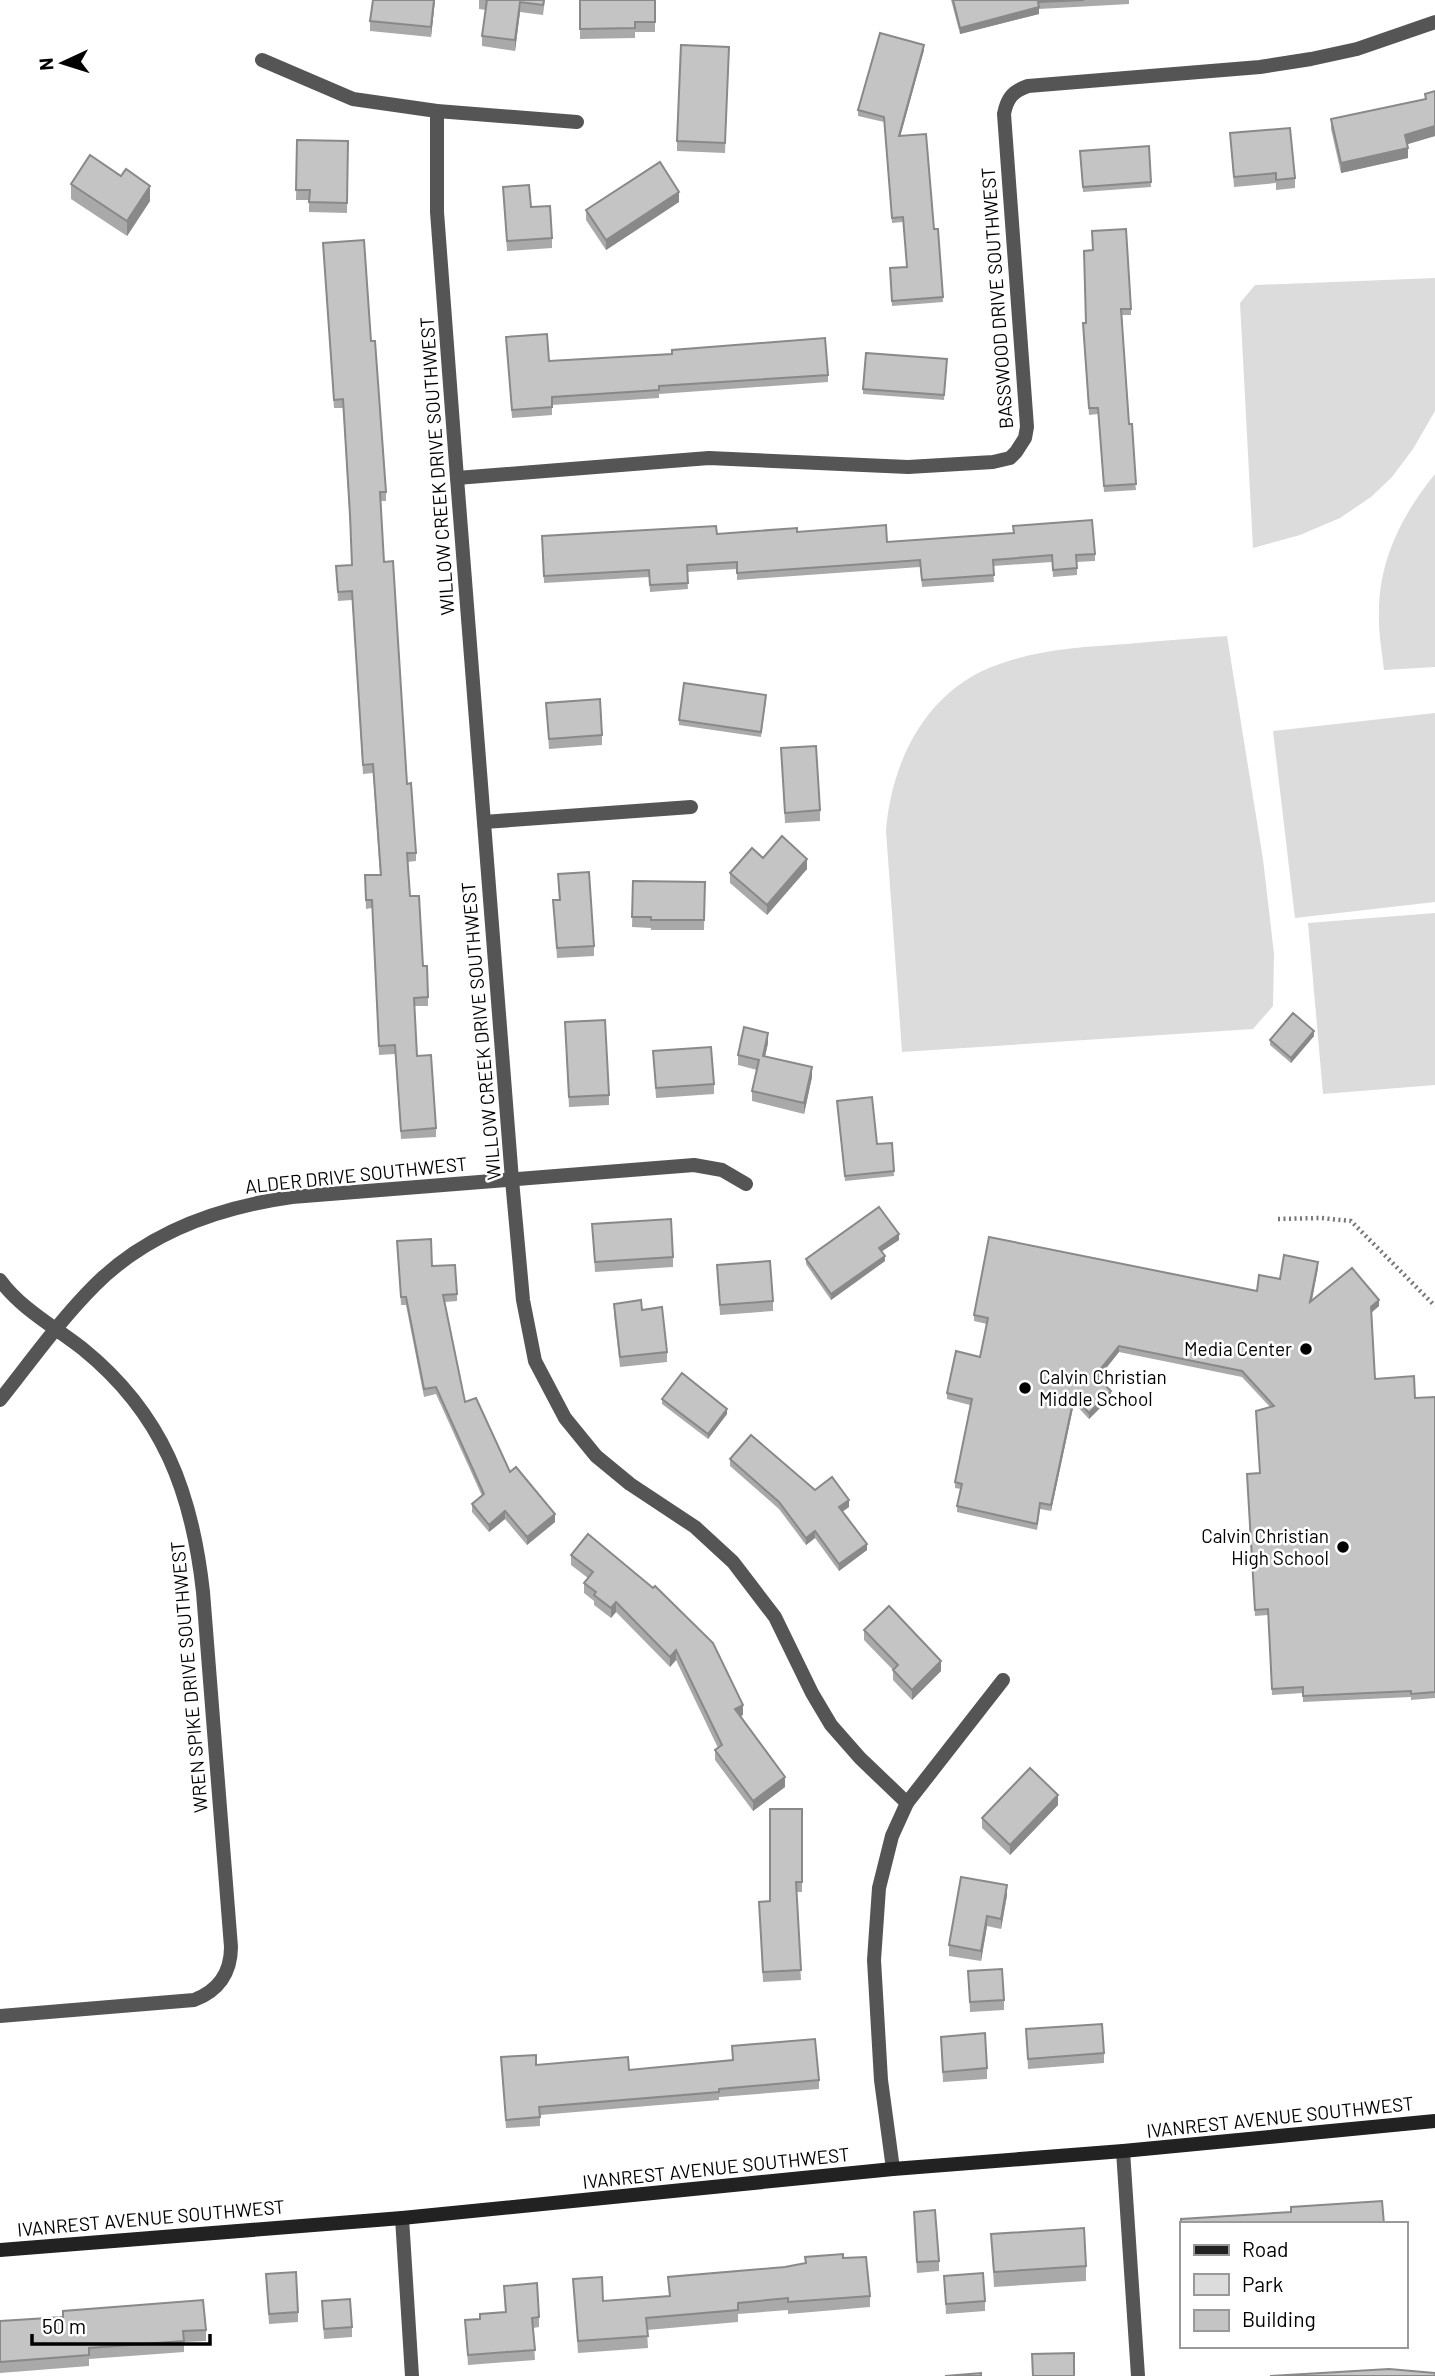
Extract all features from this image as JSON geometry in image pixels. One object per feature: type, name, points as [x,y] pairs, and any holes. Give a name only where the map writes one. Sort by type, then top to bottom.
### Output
[{"type":"street","name":"BASSWOOD DRIVE SOUTHWEST","points":[[457,478],[690,459],[736,458],[908,467],[993,463],[1010,458],[1022,446],[1027,427],[1004,114],[1011,95],[1028,86],[1311,60],[1357,49],[1435,22]]},
{"type":"street","points":[[262,60],[353,99],[437,111],[577,122]]},
{"type":"street","name":"WILLOW CREEK DRIVE SOUTHWEST","points":[[437,111],[437,212],[512,1180],[523,1300],[535,1361],[565,1419],[589,1448],[614,1472],[695,1527],[733,1562],[775,1617],[812,1693],[831,1725],[860,1758],[907,1802]]},
{"type":"street","points":[[484,822],[691,807]]},
{"type":"street","name":"ALDER DRIVE SOUTHWEST","points":[[0,1400],[55,1329],[97,1283],[134,1254],[209,1215],[292,1197],[694,1165],[722,1170],[746,1184]]},
{"type":"street","name":"WREN SPIKE DRIVE SOUTHWEST","points":[[0,1280],[28,1308],[97,1361],[140,1408],[172,1464],[190,1509],[204,1592],[231,1930],[231,1959],[219,1985],[202,1997],[182,2002],[0,2016]]},
{"type":"street","points":[[893,2169],[881,2080],[874,1960],[879,1888],[892,1836],[907,1802],[1003,1680]]},
{"type":"street","name":"IVANREST AVENUE SOUTHWEST","points":[[0,2250],[402,2218],[893,2169],[1123,2151],[1435,2121]]},
{"type":"street","points":[[1123,2151],[1138,2376]]},
{"type":"street","points":[[402,2218],[412,2376]]},
{"type":"path","points":[[1278,1219],[1321,1218],[1351,1221],[1435,1306]]},
{"type":"green space","points":[[1435,278],[1435,411],[1413,449],[1392,477],[1371,497],[1340,518],[1300,535],[1253,548],[1240,303],[1255,285]]},
{"type":"green space","points":[[1435,474],[1435,667],[1384,670],[1379,618],[1383,574],[1403,521]]},
{"type":"green space","points":[[1227,636],[1263,859],[1274,954],[1273,1006],[1253,1029],[902,1052],[886,831],[895,781],[915,734],[929,714],[946,695],[966,680],[989,668],[1022,657],[1074,648]]},
{"type":"green space","points":[[1435,713],[1435,902],[1295,918],[1273,731]]},
{"type":"green space","points":[[1435,913],[1435,1085],[1323,1094],[1308,923]]},
{"type":"building","points":[[373,0],[434,0],[431,27],[370,21]]},
{"type":"building","points":[[487,0],[544,0],[543,5],[520,2],[515,40],[482,36]]},
{"type":"building","points":[[580,0],[655,0],[655,22],[635,22],[635,28],[580,29]]},
{"type":"building","points":[[953,0],[1084,0],[1038,2],[1039,7],[960,28]]},
{"type":"building","points":[[880,33],[924,45],[899,136],[926,134],[943,297],[892,301],[890,268],[907,267],[903,217],[892,218],[884,117],[858,110]]},
{"type":"building","points":[[681,45],[729,47],[725,143],[677,141]]},
{"type":"building","points":[[1435,91],[1435,126],[1405,135],[1408,148],[1341,163],[1331,119],[1426,99],[1425,94]]},
{"type":"building","points":[[1290,128],[1295,178],[1276,180],[1276,173],[1234,177],[1230,133]]},
{"type":"building","points":[[297,140],[348,141],[347,203],[309,202],[310,190],[296,190]]},
{"type":"building","points":[[1149,146],[1151,182],[1083,187],[1080,151]]},
{"type":"building","points":[[90,155],[121,176],[126,169],[150,186],[127,221],[71,184]]},
{"type":"building","points":[[660,162],[679,192],[606,240],[586,210]]},
{"type":"building","points":[[529,185],[531,207],[550,206],[552,238],[507,241],[503,187]]},
{"type":"building","points":[[1126,229],[1131,309],[1121,309],[1136,484],[1104,486],[1098,408],[1089,408],[1083,323],[1086,323],[1084,251],[1093,250],[1092,231]]},
{"type":"building","points":[[364,240],[371,341],[375,341],[386,492],[380,492],[384,562],[393,561],[407,784],[411,783],[416,853],[407,853],[410,896],[419,896],[423,966],[427,966],[428,997],[414,998],[417,1056],[431,1055],[436,1128],[401,1131],[395,1045],[379,1046],[372,900],[366,900],[365,875],[381,875],[373,764],[363,765],[352,591],[338,592],[336,566],[352,565],[350,515],[343,399],[334,400],[323,243]]},
{"type":"building","points":[[547,334],[549,361],[672,354],[672,350],[825,338],[828,375],[659,386],[659,390],[552,397],[552,407],[512,410],[506,337]]},
{"type":"building","points":[[866,353],[947,359],[944,395],[863,389]]},
{"type":"building","points":[[1092,520],[1095,554],[1076,555],[1077,568],[1053,570],[1052,555],[993,560],[994,575],[922,580],[920,560],[737,573],[737,562],[687,565],[688,583],[650,585],[649,570],[544,576],[542,536],[716,526],[717,534],[797,528],[797,532],[886,525],[887,542],[1014,533],[1013,526]]},
{"type":"building","points":[[684,683],[766,695],[761,732],[679,720]]},
{"type":"building","points":[[600,699],[602,735],[549,739],[546,703]]},
{"type":"building","points":[[816,746],[820,810],[785,813],[781,748]]},
{"type":"building","points":[[782,836],[807,859],[767,905],[730,873],[752,848],[763,858]]},
{"type":"building","points":[[589,872],[594,946],[557,948],[553,900],[560,900],[558,874]]},
{"type":"building","points":[[633,881],[705,882],[704,920],[651,920],[651,917],[632,917]]},
{"type":"building","points":[[1293,1013],[1314,1031],[1291,1058],[1270,1040]]},
{"type":"building","points":[[605,1020],[609,1095],[569,1097],[565,1022]]},
{"type":"building","points":[[744,1027],[768,1033],[763,1056],[812,1067],[804,1103],[752,1091],[759,1060],[738,1055]]},
{"type":"building","points":[[711,1047],[714,1084],[656,1088],[653,1051]]},
{"type":"building","points":[[872,1097],[877,1144],[892,1143],[894,1171],[845,1176],[837,1101]]},
{"type":"building","points":[[879,1207],[899,1234],[879,1248],[885,1256],[831,1294],[806,1259]]},
{"type":"building","points":[[671,1219],[673,1257],[595,1262],[592,1224]]},
{"type":"building","points":[[989,1237],[1257,1291],[1259,1275],[1280,1279],[1284,1255],[1318,1262],[1310,1302],[1352,1268],[1379,1300],[1371,1307],[1375,1379],[1414,1376],[1415,1398],[1435,1397],[1435,1692],[1303,1696],[1303,1687],[1272,1689],[1268,1609],[1255,1610],[1247,1474],[1260,1473],[1256,1411],[1274,1406],[1242,1371],[1119,1346],[1095,1376],[1111,1391],[1089,1413],[1074,1397],[1051,1505],[1040,1503],[1037,1524],[957,1506],[962,1484],[955,1482],[972,1399],[947,1393],[956,1351],[980,1357],[988,1318],[974,1315]]},
{"type":"building","points":[[431,1239],[432,1266],[455,1265],[457,1294],[443,1295],[465,1402],[476,1398],[510,1472],[516,1467],[555,1514],[527,1537],[505,1511],[489,1525],[472,1504],[484,1494],[436,1387],[424,1389],[406,1297],[401,1297],[397,1241]]},
{"type":"building","points":[[770,1261],[773,1301],[720,1305],[717,1265]]},
{"type":"building","points":[[641,1300],[642,1310],[662,1307],[667,1352],[620,1357],[614,1304]]},
{"type":"building","points":[[682,1373],[727,1409],[708,1434],[662,1399]]},
{"type":"building","points":[[751,1435],[815,1490],[832,1477],[849,1500],[839,1507],[867,1544],[839,1564],[815,1531],[806,1538],[779,1502],[730,1459]]},
{"type":"building","points":[[588,1534],[653,1588],[655,1586],[713,1643],[743,1705],[735,1709],[785,1777],[753,1801],[715,1750],[722,1745],[676,1650],[670,1657],[616,1602],[611,1608],[584,1583],[593,1572],[571,1555]]},
{"type":"building","points":[[889,1606],[941,1661],[912,1690],[893,1670],[898,1665],[864,1630]]},
{"type":"building","points":[[1030,1768],[1058,1795],[1010,1845],[982,1818]]},
{"type":"building","points":[[770,1809],[802,1809],[802,1882],[796,1882],[801,1970],[763,1972],[759,1902],[770,1901]]},
{"type":"building","points":[[961,1877],[1007,1885],[1001,1919],[987,1916],[981,1951],[949,1945]]},
{"type":"building","points":[[1002,1969],[1004,2000],[970,2002],[968,1971]]},
{"type":"building","points":[[1102,2024],[1104,2053],[1028,2059],[1026,2029]]},
{"type":"building","points":[[985,2033],[987,2068],[943,2072],[941,2037]]},
{"type":"building","points":[[815,2039],[819,2080],[719,2089],[719,2092],[539,2107],[540,2117],[506,2120],[501,2057],[536,2055],[536,2065],[628,2057],[629,2070],[733,2060],[732,2046]]},
{"type":"building","points":[[1382,2201],[1384,2222],[1181,2222],[1181,2219],[1291,2212],[1291,2207]]},
{"type":"building","points":[[935,2210],[939,2261],[917,2262],[914,2212]]},
{"type":"building","points":[[1084,2228],[1086,2266],[994,2272],[991,2234]]},
{"type":"building","points":[[843,2254],[843,2258],[866,2257],[870,2296],[788,2302],[788,2298],[738,2303],[738,2310],[646,2318],[648,2336],[578,2341],[573,2279],[602,2277],[603,2301],[670,2296],[668,2277],[785,2267],[806,2263],[805,2257]]},
{"type":"building","points":[[296,2272],[298,2312],[269,2314],[266,2274]]},
{"type":"building","points":[[983,2273],[985,2301],[946,2304],[944,2276]]},
{"type":"building","points":[[537,2283],[539,2317],[532,2318],[535,2350],[468,2355],[465,2320],[480,2319],[480,2314],[506,2312],[504,2286]]},
{"type":"building","points":[[350,2299],[352,2327],[324,2329],[322,2301]]},
{"type":"building","points":[[203,2300],[206,2330],[183,2331],[184,2341],[89,2348],[89,2355],[0,2362],[0,2321],[63,2317],[63,2311]]},
{"type":"building","points":[[1074,2353],[1074,2376],[1033,2376],[1032,2354]]},
{"type":"building","points":[[1389,2369],[1435,2373],[1435,2376],[1270,2376]]},
{"type":"building","points":[[981,2373],[981,2376],[945,2376]]},
{"type":"place","name":"Media Center","points":[[1306,1349]]},
{"type":"place","name":"Calvin Christian Middle School","points":[[1025,1388]]},
{"type":"place","name":"Calvin Christian High School","points":[[1343,1547]]}]
